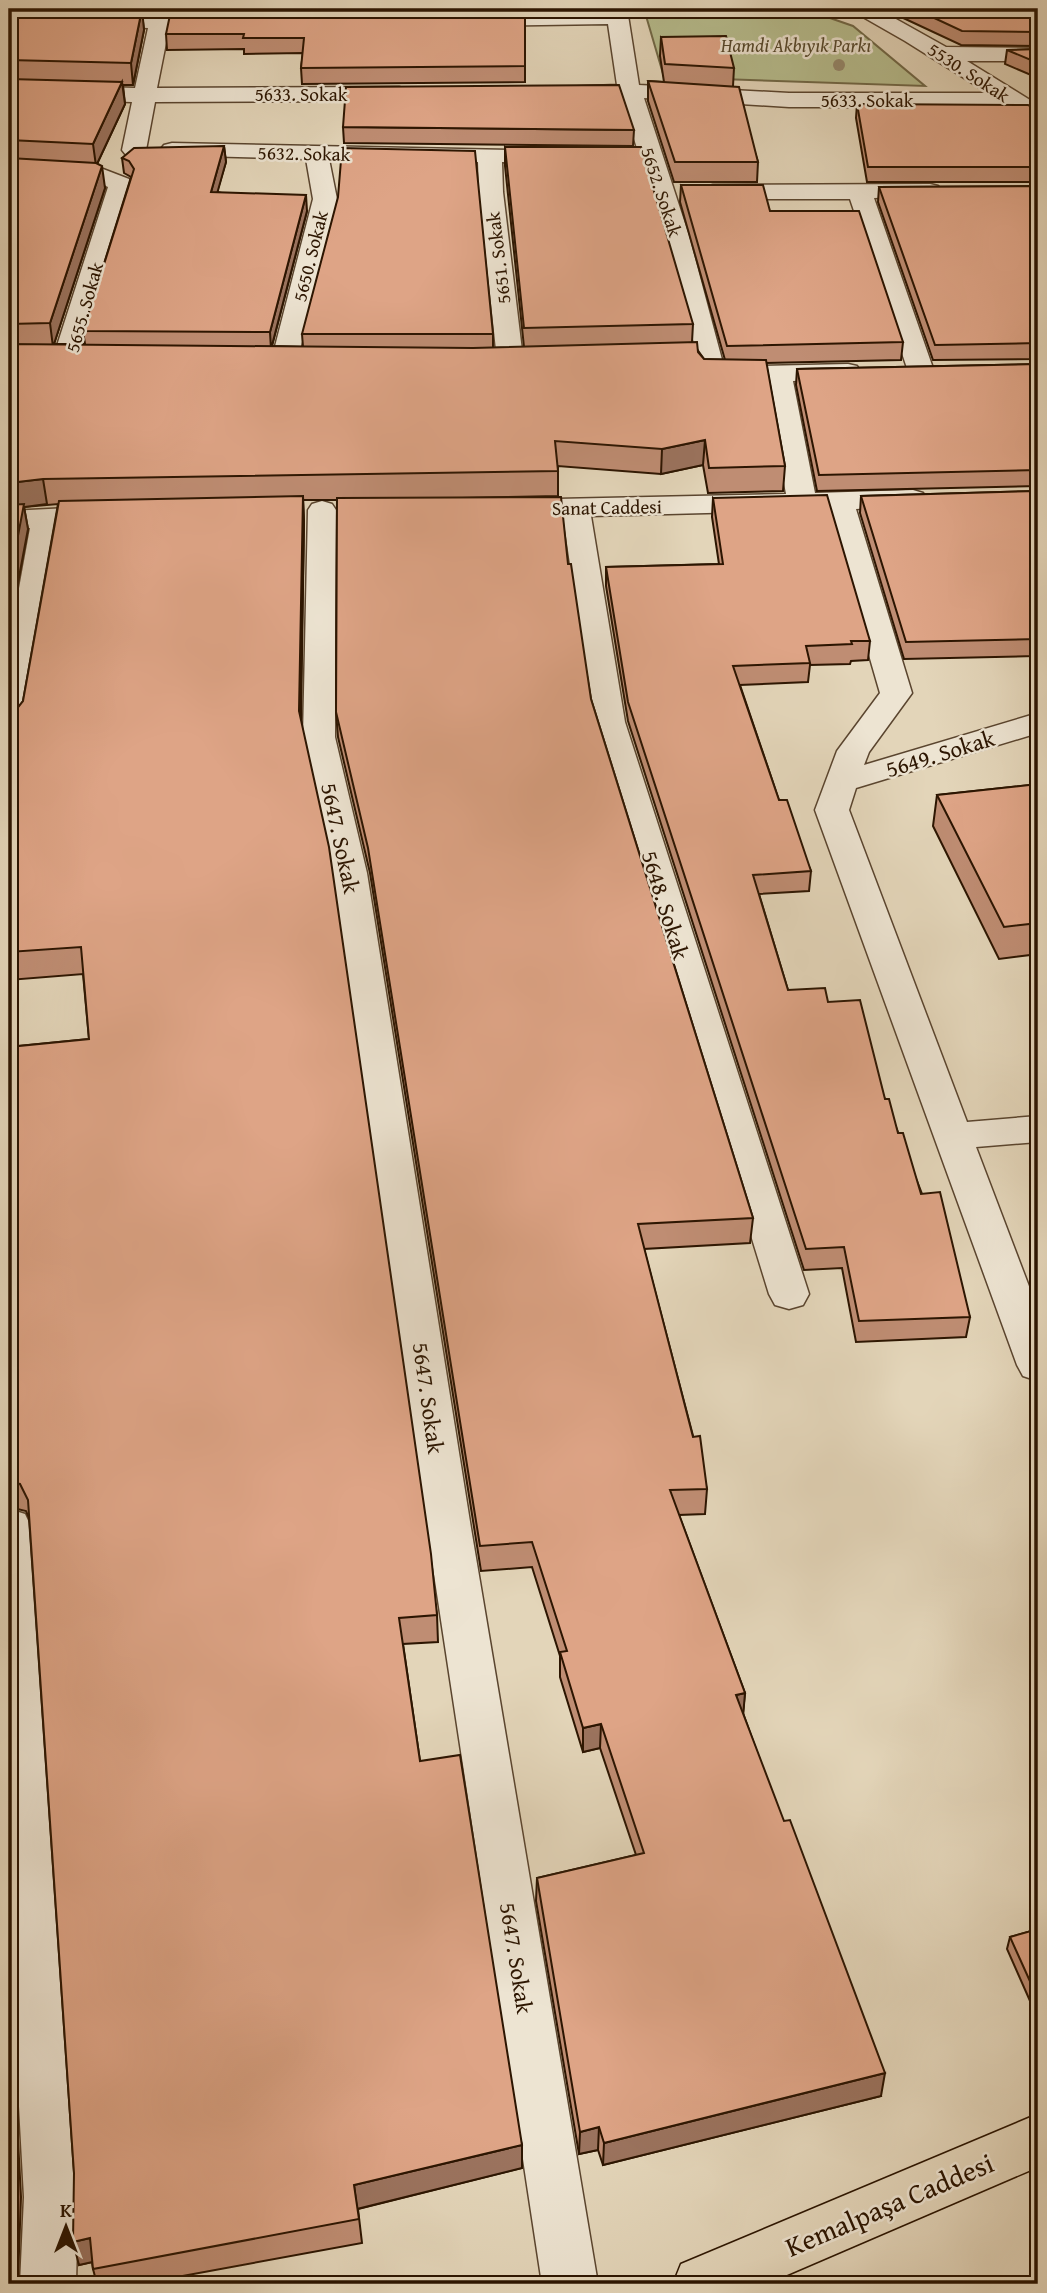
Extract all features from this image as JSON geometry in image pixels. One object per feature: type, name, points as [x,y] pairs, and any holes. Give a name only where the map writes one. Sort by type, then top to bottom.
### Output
[{"type":"main road","name":"Kemalpaşa Caddesi","points":[[701,2284],[1038,2140]]},
{"type":"street","name":"5530. Sokak","points":[[863,9],[943,54],[1038,115]]},
{"type":"street","points":[[456,20],[617,13]]},
{"type":"street","name":"5652. Sokak","points":[[617,13],[630,91],[711,365]]},
{"type":"street","points":[[9,16],[161,15],[240,21]]},
{"type":"street","points":[[76,175],[103,176],[134,150],[161,15]]},
{"type":"street","points":[[943,54],[1038,54]]},
{"type":"street","name":"5633. Sokak","points":[[9,90],[145,95],[415,94]]},
{"type":"street","name":"5633. Sokak","points":[[550,92],[630,91],[789,100],[1013,100]]},
{"type":"street","name":"5632. Sokak","points":[[134,150],[585,156]]},
{"type":"street","name":"5650. Sokak","points":[[312,359],[272,358],[325,199],[316,153]]},
{"type":"street","name":"5651. Sokak","points":[[490,156],[498,360],[537,358]]},
{"type":"street","points":[[625,156],[651,156]]},
{"type":"street","name":"5655. Sokak","points":[[103,176],[121,184],[55,358],[131,358]]},
{"type":"street","points":[[617,356],[778,373],[908,371],[859,191]]},
{"type":"street","points":[[662,192],[956,191]]},
{"type":"street","points":[[778,373],[802,502]]},
{"type":"street","name":"Sanat Caddesi","points":[[482,509],[576,509],[945,498]]},
{"type":"street","points":[[839,501],[896,693],[853,751],[832,810],[1038,1365]]},
{"type":"street","name":"5648. Sokak","points":[[576,509],[609,722],[789,1294]]},
{"type":"street","name":"5647. Sokak","points":[[321,510],[319,737],[351,873],[449,1528],[569,2284]]},
{"type":"street","points":[[9,520],[47,516],[130,514]]},
{"type":"street","points":[[9,727],[47,516]]},
{"type":"street","name":"5649. Sokak","points":[[842,782],[1038,723]]},
{"type":"street","points":[[953,1136],[1038,1129]]},
{"type":"street","points":[[9,1527],[51,2196],[48,2284]]},
{"type":"green space","name":"Hamdi Akbıyık Parkı","points":[[644,9],[804,9],[853,26],[925,86],[664,77]]},
{"type":"building","points":[[9,9],[142,9],[131,63],[9,60]]},
{"type":"building","points":[[915,9],[1038,9],[1038,32],[962,31]]},
{"type":"building","points":[[525,12],[525,66],[301,68],[304,38],[243,38],[244,34],[166,34],[170,15]]},
{"type":"building","points":[[726,36],[734,68],[665,64],[661,37]]},
{"type":"building","points":[[1038,49],[1038,63],[1007,50]]},
{"type":"building","points":[[9,79],[122,82],[93,144],[9,140]]},
{"type":"building","points":[[648,81],[739,87],[758,162],[675,162]]},
{"type":"building","points":[[619,85],[634,130],[343,127],[346,87]]},
{"type":"building","points":[[857,104],[1028,105],[1038,109],[1038,167],[868,167]]},
{"type":"building","points":[[224,146],[211,192],[306,195],[270,332],[83,331],[134,169],[129,161],[122,158],[134,148]]},
{"type":"building","points":[[505,147],[641,147],[693,324],[524,328]]},
{"type":"building","points":[[342,148],[475,151],[493,334],[302,334],[338,197]]},
{"type":"building","points":[[9,158],[96,163],[102,166],[50,323],[9,324]]},
{"type":"building","points":[[681,185],[763,185],[770,211],[859,211],[903,342],[727,346]]},
{"type":"building","points":[[1038,186],[1038,343],[935,345],[879,187]]},
{"type":"building","points":[[697,342],[698,352],[704,359],[766,360],[785,466],[709,468],[705,440],[662,449],[555,441],[558,471],[43,479],[9,483],[9,344],[473,348]]},
{"type":"building","points":[[1038,364],[1038,470],[819,475],[797,369]]},
{"type":"building","points":[[1038,491],[1038,639],[906,642],[861,496]]},
{"type":"building","points":[[827,495],[870,641],[806,646],[810,663],[733,666],[779,800],[787,800],[811,871],[753,875],[788,990],[825,988],[828,1002],[860,1000],[885,1099],[889,1099],[898,1133],[903,1133],[921,1194],[940,1192],[970,1317],[859,1321],[844,1247],[806,1249],[628,702],[606,567],[723,564],[713,498]]},
{"type":"building","points":[[303,496],[299,711],[329,847],[431,1554],[437,1615],[399,1618],[420,1761],[460,1755],[522,2145],[354,2185],[359,2219],[93,2269],[90,2238],[73,2242],[74,2173],[28,1500],[20,1484],[9,1482],[9,1047],[89,1039],[81,947],[9,952],[9,712],[16,710],[23,701],[59,501]]},
{"type":"building","points":[[561,497],[568,564],[571,564],[591,699],[753,1218],[638,1224],[693,1437],[700,1436],[707,1489],[670,1490],[745,1693],[736,1695],[784,1821],[790,1820],[885,2073],[604,2143],[599,2127],[580,2132],[537,1878],[644,1853],[601,1724],[583,1728],[560,1652],[567,1651],[532,1542],[480,1546],[368,848],[336,712],[337,498]]},
{"type":"building","points":[[24,504],[9,583],[9,505]]},
{"type":"building","points":[[1038,784],[1038,923],[1004,927],[937,795]]},
{"type":"building","points":[[1038,1929],[1038,1999],[1010,1937]]},
{"type":"building","points":[[9,2073],[14,2173],[10,2256],[9,2256]]}]
